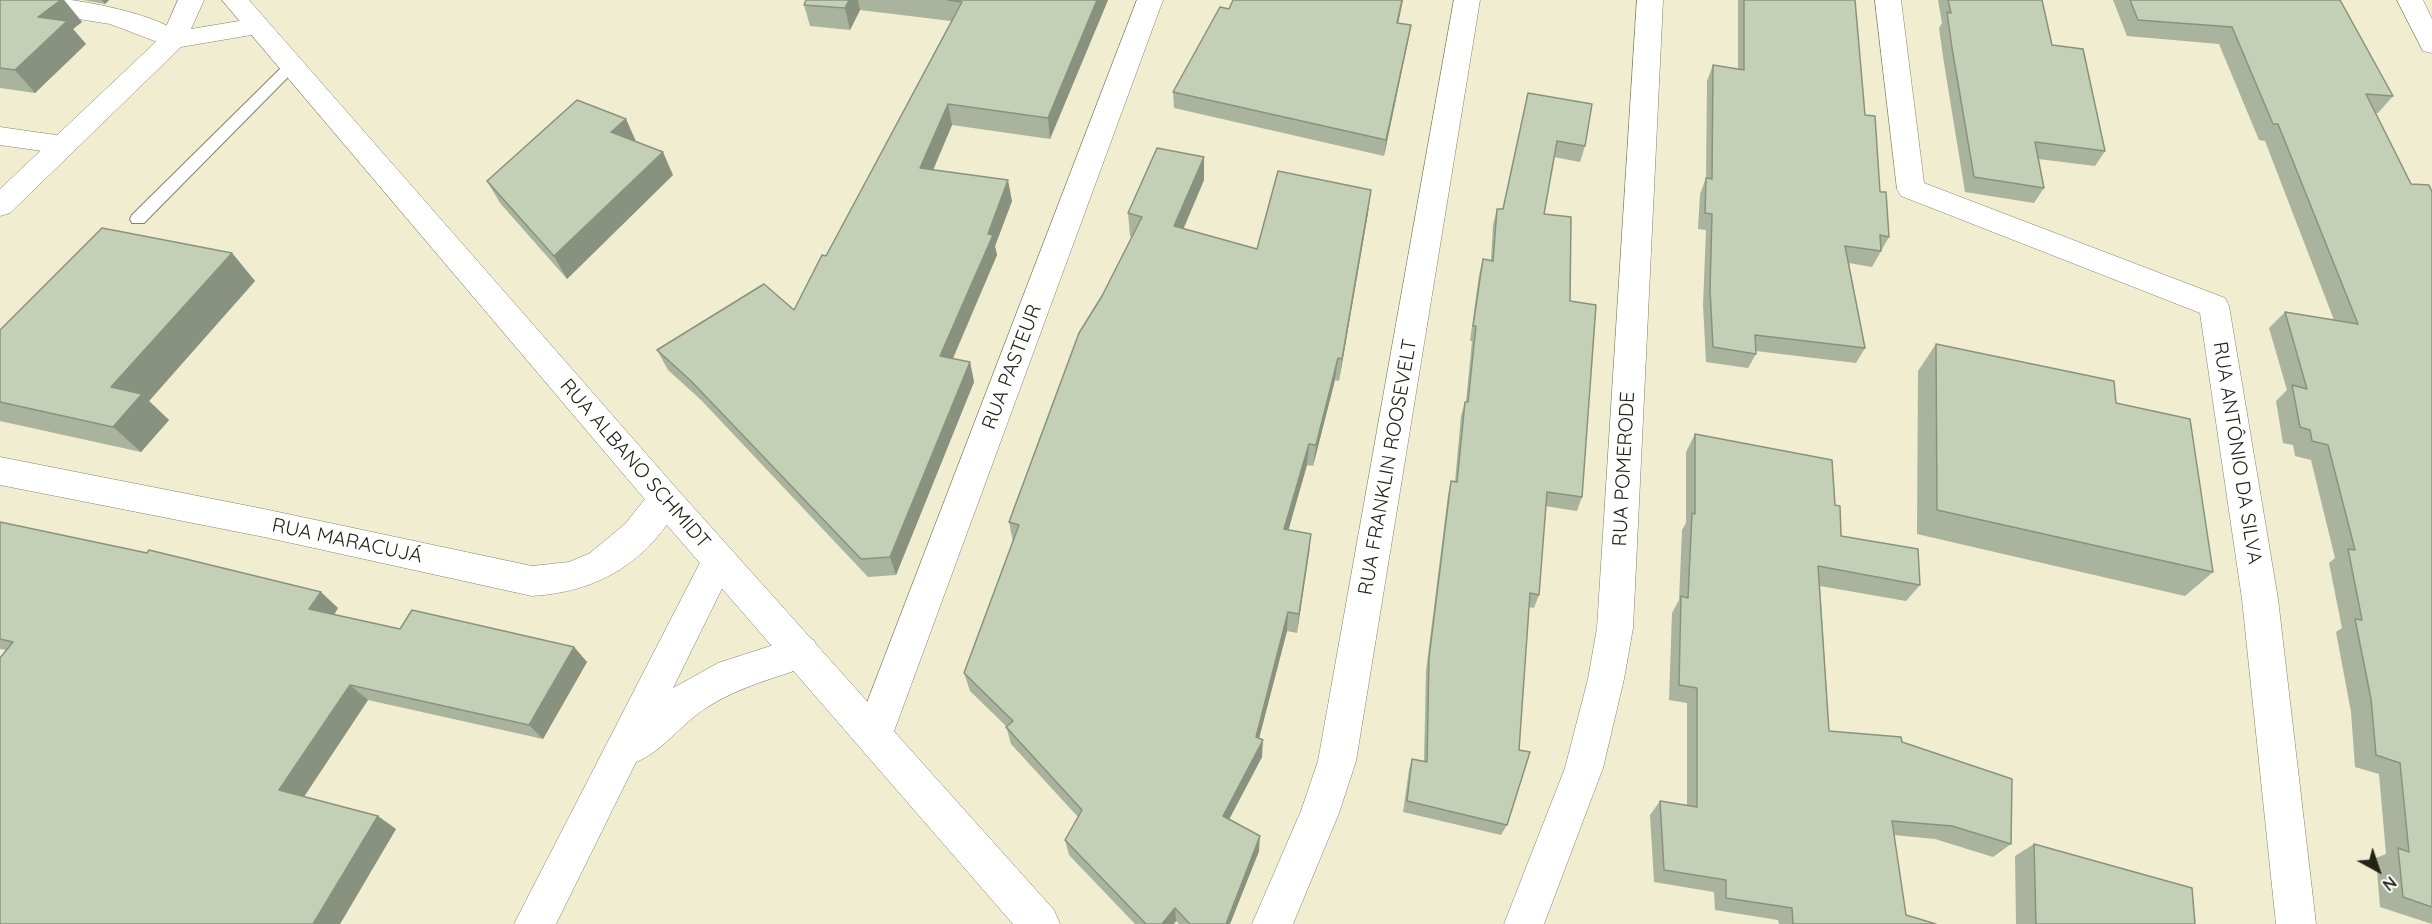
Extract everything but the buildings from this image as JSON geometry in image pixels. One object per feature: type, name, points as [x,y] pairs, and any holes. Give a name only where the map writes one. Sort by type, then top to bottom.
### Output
[{"type":"street","points":[[10,0],[93,11],[137,22],[174,40],[257,26]]},
{"type":"street","points":[[93,11],[134,0]]},
{"type":"street","points":[[0,206],[174,40],[191,0]]},
{"type":"street","name":"RUA ALBANO SCHMIDT","points":[[235,0],[665,499],[1040,924]]},
{"type":"street","name":"RUA PASTEUR","points":[[874,734],[1150,0]]},
{"type":"street","name":"RUA FRANKLIN ROOSEVELT","points":[[1272,924],[1320,813],[1337,761],[1467,0]]},
{"type":"street","name":"RUA POMERODE","points":[[1524,924],[1584,768],[1606,679],[1615,628],[1650,0]]},
{"type":"street","name":"RUA ANTÔNIO DA SILVA","points":[[1888,0],[1911,189],[2214,306],[2261,610],[2296,924]]},
{"type":"street","points":[[2410,0],[2432,45]]},
{"type":"street","points":[[0,136],[63,145]]},
{"type":"street","name":"RUA MARACUJÁ","points":[[0,471],[264,523],[532,582],[574,576],[611,559],[638,536],[665,499]]},
{"type":"street","points":[[534,924],[719,560]]},
{"type":"street","points":[[613,769],[677,705],[716,680],[758,662],[801,652]]},
{"type":"lane","points":[[138,219],[292,65]]}]
